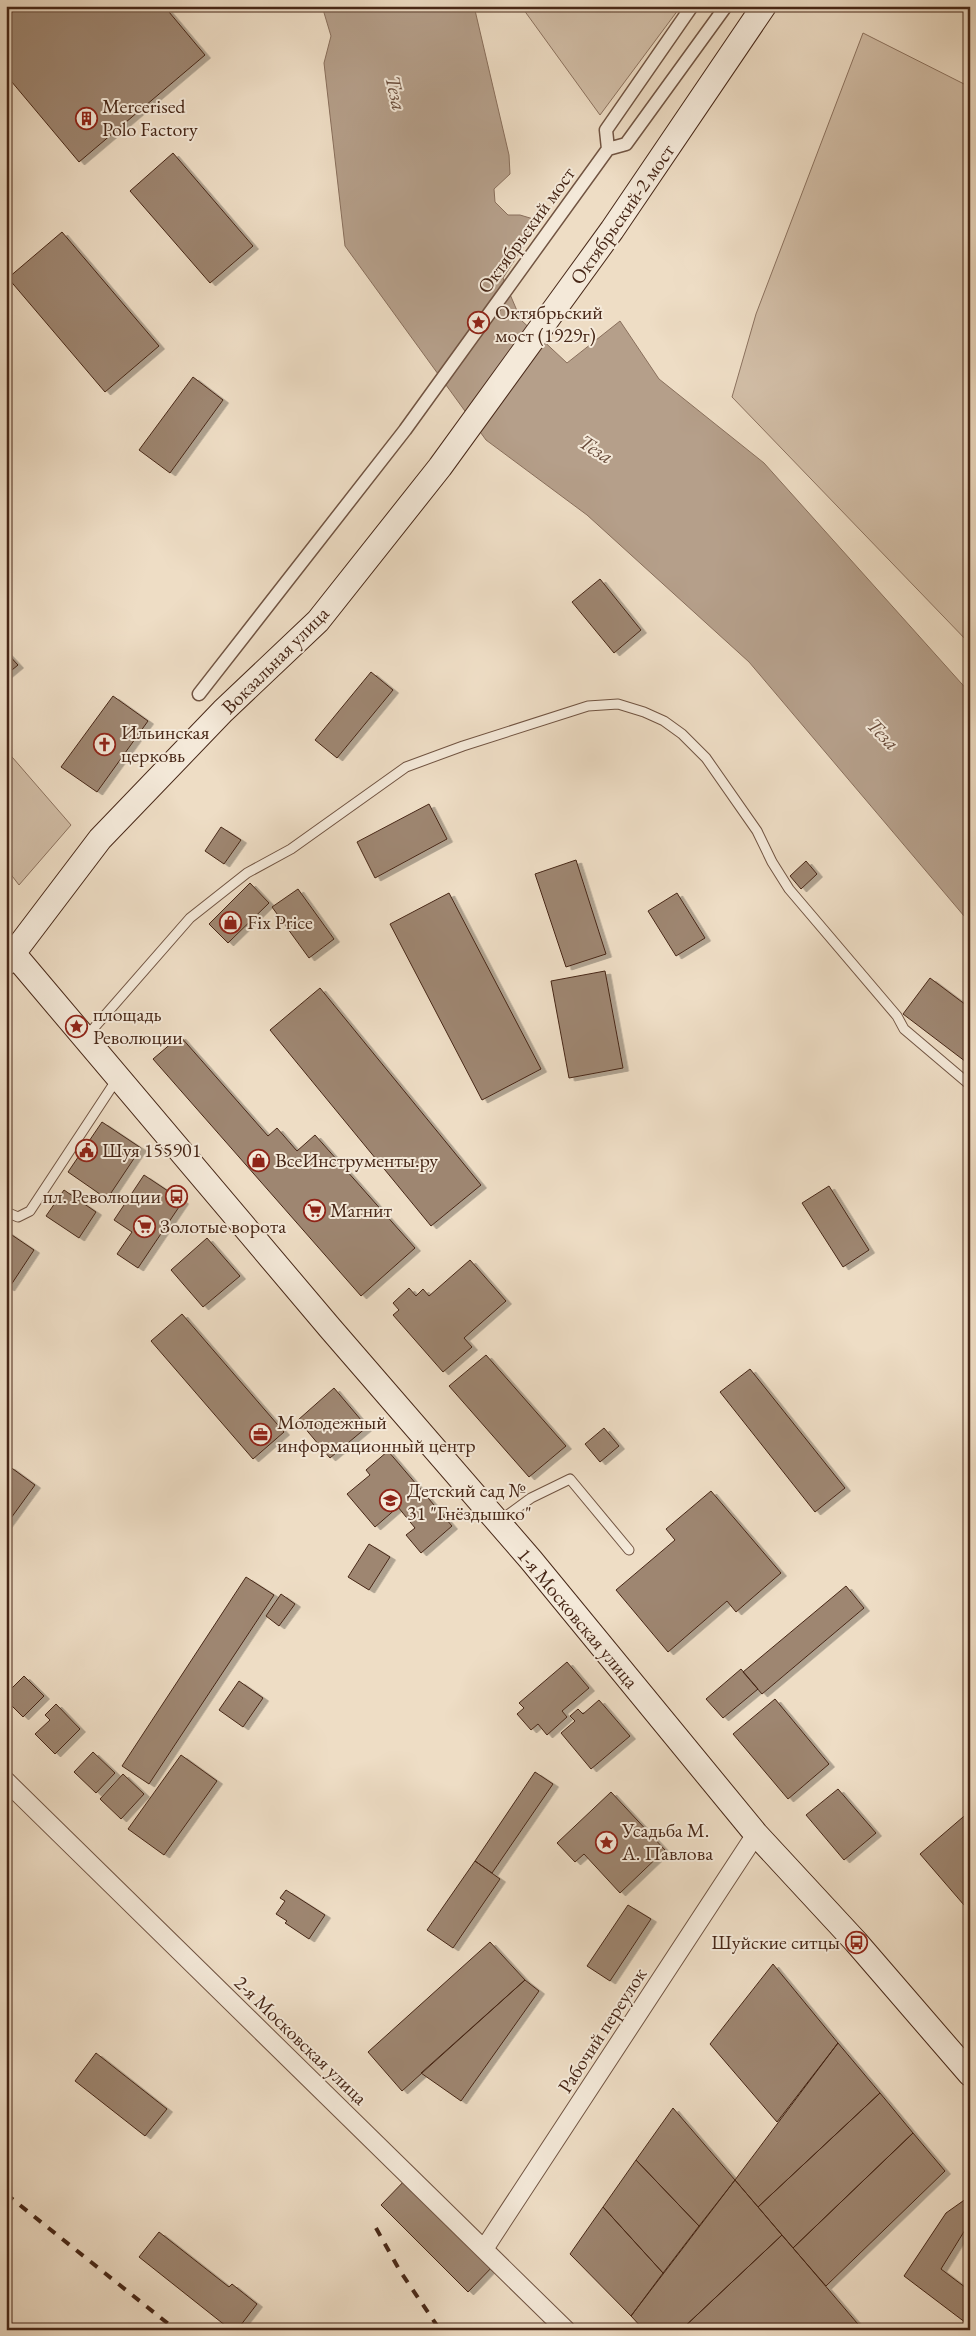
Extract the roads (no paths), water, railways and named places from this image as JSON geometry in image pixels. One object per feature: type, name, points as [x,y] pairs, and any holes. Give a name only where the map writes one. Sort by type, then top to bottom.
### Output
[{"type":"main road","name":"Октябрьский-2 мост","points":[[440,467],[612,230],[764,6]]},
{"type":"main road","name":"Вокзальная улица","points":[[10,958],[100,839],[223,711],[318,621],[440,467]]},
{"type":"main road","name":"1-я Московская улица","points":[[10,958],[118,1078],[498,1522],[756,1834],[856,1942],[970,2074]]},
{"type":"street","points":[[692,6],[606,130],[608,149],[626,144],[726,6]]},
{"type":"street","name":"Октябрьский мост","points":[[200,694],[404,430],[608,149]]},
{"type":"street","name":"2-я Московская улица","points":[[6,1781],[566,2330]]},
{"type":"street","name":"Рабочий переулок","points":[[484,2249],[756,1834]]},
{"type":"lane","points":[[84,1039],[190,918],[247,872],[291,850],[406,767],[463,746],[588,706],[618,704],[644,712],[664,721],[682,734],[706,758],[746,815],[789,889],[896,1016],[904,1029],[970,1085]]},
{"type":"lane","points":[[6,1212],[18,1217],[30,1211],[118,1078]]},
{"type":"lane","points":[[498,1522],[531,1498],[570,1479],[629,1550]]},
{"type":"water","name":"Теза","points":[[322,6],[474,6],[509,155],[510,174],[494,189],[495,202],[508,215],[520,215],[540,221],[503,278],[521,320],[567,363],[620,321],[659,379],[764,463],[970,693],[970,923],[749,662],[587,515],[486,440],[345,246],[324,63],[331,36]]},
{"type":"railway","points":[[6,2194],[176,2330]]},
{"type":"railway","points":[[376,2228],[400,2271],[440,2330]]},
{"type":"place","name":"Mercerised Polo Factory","points":[[86,118]]},
{"type":"place","name":"Октябрьский мост (1929г)","points":[[479,323]]},
{"type":"place","name":"Ильинская церковь","points":[[105,744]]},
{"type":"place","name":"Fix Price","points":[[231,922]]},
{"type":"place","name":"площадь Революции","points":[[77,1026]]},
{"type":"place","name":"Шуя 155901","points":[[86,1150]]},
{"type":"place","name":"ВсеИнструменты.ру","points":[[259,1160]]},
{"type":"place","name":"пл. Революции","points":[[177,1196]]},
{"type":"place","name":"Магнит","points":[[314,1210]]},
{"type":"place","name":"Золотые ворота","points":[[144,1226]]},
{"type":"place","name":"Молодежный информационный центр","points":[[261,1434]]},
{"type":"place","name":"Детский сад № 31 \"Гнёздышко\"","points":[[391,1501]]},
{"type":"place","name":"Усадьба М. А. Павлова","points":[[606,1842]]},
{"type":"place","name":"Шуйские ситцы","points":[[856,1942]]}]
